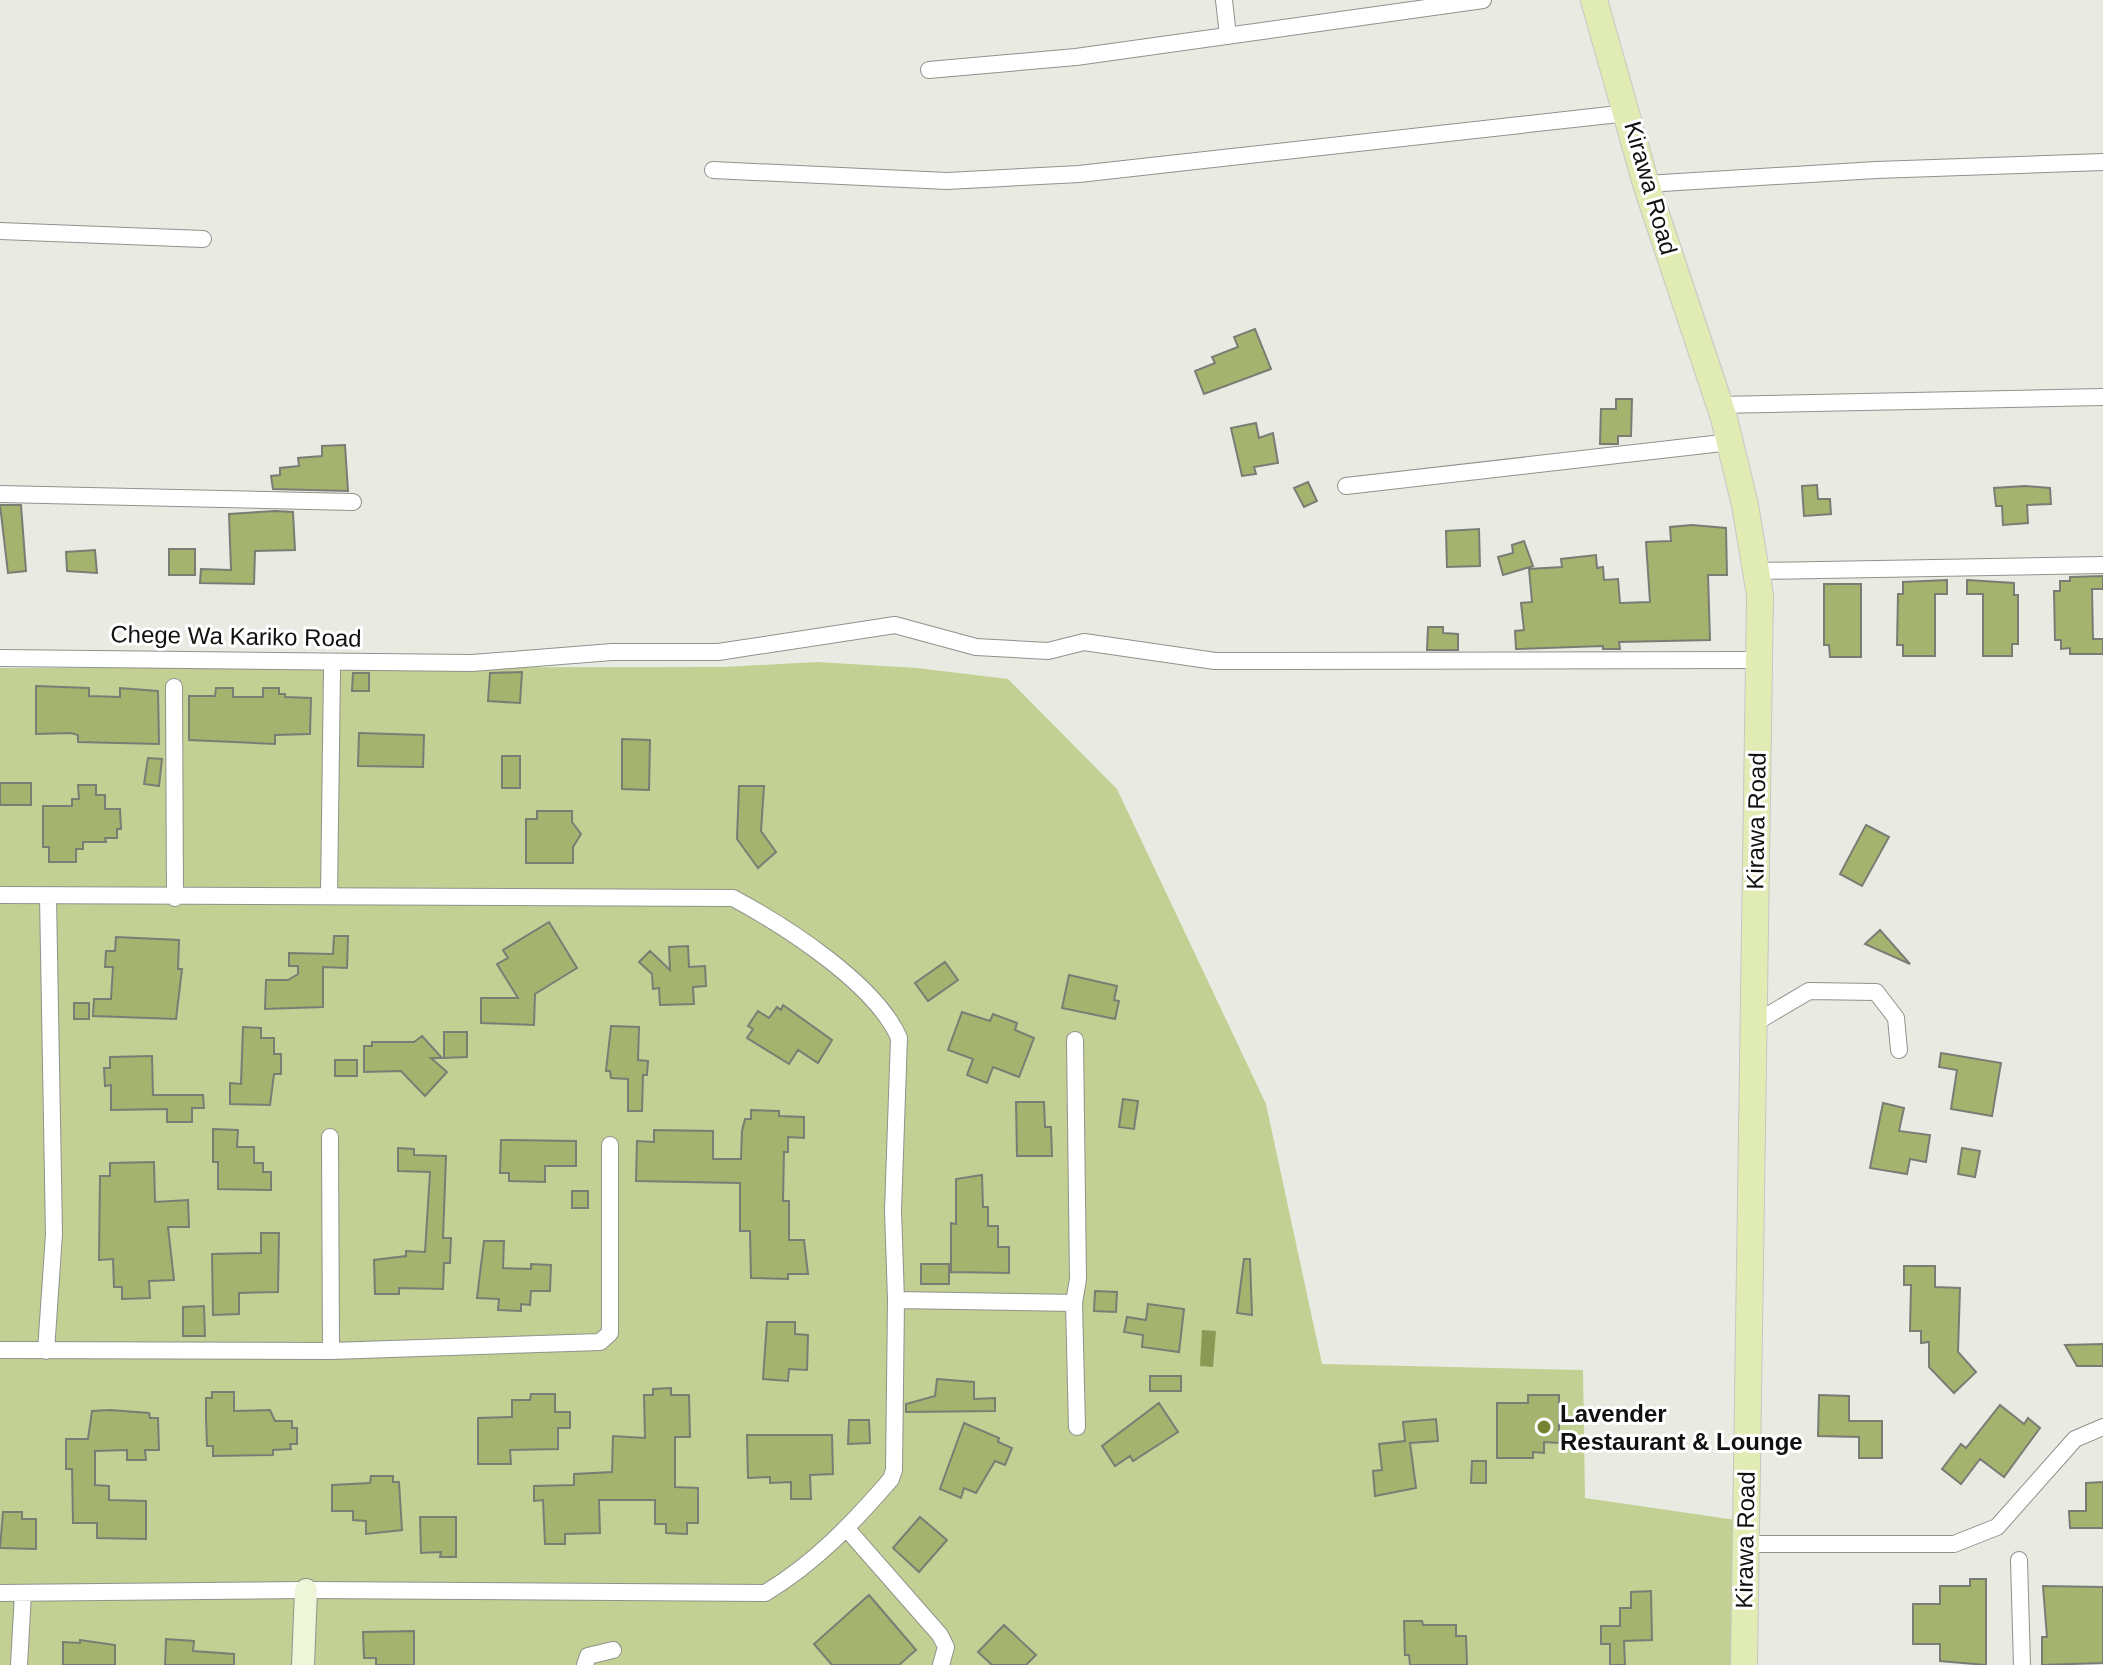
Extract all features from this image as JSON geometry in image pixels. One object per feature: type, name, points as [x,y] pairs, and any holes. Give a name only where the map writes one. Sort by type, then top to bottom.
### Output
[{"type":"main road","name":"Kirawa Road","points":[[1594,0],[1646,184],[1731,442],[1757,571],[1759,660],[1744,1665]]},
{"type":"street","points":[[1224,0],[1228,36]]},
{"type":"street","points":[[929,70],[1076,57],[1483,0]]},
{"type":"street","points":[[713,170],[947,181],[1079,174],[1628,113]]},
{"type":"street","points":[[1646,184],[1876,170],[2103,162]]},
{"type":"street","points":[[0,231],[203,239]]},
{"type":"street","points":[[1718,405],[2103,397]]},
{"type":"street","points":[[1346,486],[1731,442]]},
{"type":"street","points":[[0,494],[353,502]]},
{"type":"street","points":[[1757,571],[2103,565]]},
{"type":"street","name":"Chege Wa Kariko Road","points":[[0,658],[472,663],[612,652],[718,652],[895,625],[976,647],[1048,651],[1084,642],[1215,661],[1759,660]]},
{"type":"street","points":[[329,896],[332,671]]},
{"type":"street","points":[[174,687],[175,898]]},
{"type":"street","points":[[0,895],[733,898],[819,952],[891,1018],[899,1038],[893,1210],[896,1300],[894,1470],[891,1479],[847,1529],[765,1593],[306,1590],[0,1593]]},
{"type":"street","points":[[46,1351],[54,1234],[48,896]]},
{"type":"street","points":[[1753,1024],[1809,991],[1876,992],[1896,1018],[1899,1050]]},
{"type":"street","points":[[1075,1040],[1077,1427]]},
{"type":"street","points":[[330,1137],[331,1351]]},
{"type":"street","points":[[0,1350],[331,1351],[606,1339],[610,1333],[610,1145]]},
{"type":"street","points":[[896,1300],[1074,1303]]},
{"type":"street","points":[[1745,1544],[1954,1544],[1997,1527],[2075,1439],[2103,1427]]},
{"type":"street","points":[[847,1529],[940,1635],[946,1647],[941,1665]]},
{"type":"street","points":[[2019,1560],[2022,1665]]},
{"type":"street","points":[[303,1665],[306,1590]]},
{"type":"street","points":[[19,1665],[23,1593]]},
{"type":"street","points":[[585,1665],[588,1656],[613,1650]]},
{"type":"shaded area","points":[[817,662],[917,668],[1008,679],[1117,789],[1266,1104],[1322,1364],[1583,1370],[1585,1498],[1736,1520],[1733,1665],[0,1665],[0,668],[723,667]]},
{"type":"shaded area","points":[[1202,1330],[1216,1331],[1213,1367],[1200,1366]]},
{"type":"building","points":[[1255,329],[1271,369],[1204,394],[1195,371],[1215,363],[1212,357],[1238,347],[1234,337]]},
{"type":"building","points":[[1616,399],[1632,399],[1631,436],[1618,436],[1618,444],[1600,444],[1601,409],[1616,409]]},
{"type":"building","points":[[1256,423],[1259,438],[1273,433],[1278,463],[1254,467],[1256,474],[1242,476],[1231,428]]},
{"type":"building","points":[[345,445],[348,491],[273,489],[271,476],[280,475],[280,468],[299,466],[298,458],[322,456],[322,446]]},
{"type":"building","points":[[1308,482],[1317,501],[1304,507],[1294,488]]},
{"type":"building","points":[[1817,485],[1818,499],[1830,499],[1831,514],[1804,516],[1802,486]]},
{"type":"building","points":[[1994,488],[2050,488],[2051,504],[2027,505],[2028,523],[2003,525],[2002,506],[1996,506]]},
{"type":"building","points":[[0,505],[21,505],[26,571],[8,573]]},
{"type":"building","points":[[293,512],[295,550],[255,551],[254,584],[200,583],[201,569],[231,570],[229,514]]},
{"type":"building","points":[[1670,527],[1726,528],[1727,575],[1708,575],[1710,640],[1619,642],[1620,649],[1603,649],[1603,646],[1516,649],[1515,631],[1524,630],[1521,603],[1532,602],[1529,569],[1562,567],[1561,559],[1596,555],[1597,568],[1603,567],[1604,580],[1618,579],[1620,603],[1650,602],[1646,542],[1671,541]]},
{"type":"building","points":[[1479,529],[1480,566],[1447,567],[1446,531]]},
{"type":"building","points":[[1524,541],[1533,566],[1503,575],[1498,557],[1513,553],[1512,545]]},
{"type":"building","points":[[169,549],[195,549],[195,575],[169,575]]},
{"type":"building","points":[[95,550],[97,573],[67,571],[66,552]]},
{"type":"building","points":[[2103,576],[2103,589],[2092,589],[2093,639],[2103,639],[2103,654],[2070,654],[2070,648],[2061,649],[2061,640],[2055,640],[2054,591],[2060,591],[2060,581],[2070,581],[2070,577]]},
{"type":"building","points":[[1947,580],[1947,594],[1935,594],[1935,656],[1903,656],[1903,645],[1897,645],[1898,594],[1903,594],[1903,582]]},
{"type":"building","points":[[1967,580],[2014,583],[2014,595],[2018,595],[2018,644],[2012,644],[2012,656],[1983,656],[1983,594],[1967,594]]},
{"type":"building","points":[[1824,584],[1861,584],[1861,657],[1830,657],[1829,645],[1824,645]]},
{"type":"building","points":[[1428,627],[1443,627],[1443,633],[1458,634],[1458,650],[1427,650]]},
{"type":"building","points":[[522,672],[520,703],[488,701],[490,673]]},
{"type":"building","points":[[353,673],[369,673],[369,691],[352,691]]},
{"type":"building","points":[[36,686],[89,688],[89,696],[120,697],[120,688],[158,691],[159,744],[78,742],[78,735],[71,733],[36,734]]},
{"type":"building","points":[[216,688],[233,688],[233,697],[263,697],[263,688],[279,688],[279,694],[285,694],[285,697],[311,698],[310,734],[275,735],[275,744],[189,740],[189,696],[215,696]]},
{"type":"building","points":[[359,733],[424,735],[423,767],[358,766]]},
{"type":"building","points":[[622,739],[650,740],[649,790],[622,789]]},
{"type":"building","points":[[502,756],[520,756],[520,788],[502,788]]},
{"type":"building","points":[[148,758],[162,759],[159,786],[144,784]]},
{"type":"building","points":[[0,783],[31,783],[31,805],[0,805]]},
{"type":"building","points":[[78,785],[96,785],[96,795],[105,795],[105,809],[120,809],[121,829],[117,829],[117,838],[105,838],[106,842],[83,842],[83,849],[76,849],[76,862],[49,862],[49,847],[43,847],[43,806],[72,806],[72,799],[79,799]]},
{"type":"building","points":[[739,786],[764,786],[761,831],[776,852],[758,868],[737,839]]},
{"type":"building","points":[[537,811],[572,811],[572,822],[581,834],[573,847],[573,863],[526,863],[526,819],[537,819]]},
{"type":"building","points":[[1866,825],[1889,837],[1862,886],[1840,874]]},
{"type":"building","points":[[549,922],[577,968],[535,994],[534,1025],[481,1023],[481,998],[518,998],[497,964],[508,958],[503,950]]},
{"type":"building","points":[[1880,930],[1910,964],[1865,944]]},
{"type":"building","points":[[334,936],[348,936],[347,968],[323,967],[323,1007],[265,1009],[266,980],[288,980],[298,974],[298,966],[289,966],[289,953],[333,954]]},
{"type":"building","points":[[116,937],[179,940],[178,969],[182,969],[176,1019],[93,1016],[94,999],[111,999],[113,967],[105,967],[106,951],[115,951]]},
{"type":"building","points":[[688,946],[689,967],[705,966],[706,986],[693,987],[694,1004],[660,1005],[659,988],[653,989],[652,974],[639,962],[650,951],[670,970],[669,947]]},
{"type":"building","points":[[945,962],[958,980],[928,1001],[915,983]]},
{"type":"building","points":[[1069,975],[1117,986],[1114,1000],[1119,1001],[1115,1019],[1062,1008]]},
{"type":"building","points":[[74,1003],[89,1003],[89,1019],[74,1019]]},
{"type":"building","points":[[783,1005],[832,1040],[818,1063],[798,1050],[789,1064],[747,1038],[753,1029],[748,1026],[758,1011],[769,1018],[777,1007],[781,1010]]},
{"type":"building","points":[[962,1012],[990,1021],[993,1014],[1017,1023],[1015,1030],[1034,1038],[1019,1077],[993,1067],[987,1083],[967,1075],[973,1059],[948,1050]]},
{"type":"building","points":[[611,1026],[639,1027],[638,1060],[648,1061],[647,1075],[643,1075],[642,1111],[628,1111],[628,1079],[611,1078],[610,1071],[606,1071]]},
{"type":"building","points":[[243,1027],[261,1028],[261,1038],[274,1038],[274,1054],[281,1054],[281,1074],[274,1074],[270,1105],[230,1104],[230,1083],[241,1084]]},
{"type":"building","points":[[444,1032],[467,1032],[467,1057],[444,1058]]},
{"type":"building","points":[[422,1036],[442,1058],[431,1058],[447,1072],[425,1096],[401,1071],[364,1072],[364,1046],[372,1046],[372,1042],[414,1042]]},
{"type":"building","points":[[1941,1053],[2001,1063],[1992,1116],[1951,1109],[1957,1070],[1939,1067]]},
{"type":"building","points":[[152,1056],[153,1095],[203,1095],[204,1108],[192,1108],[192,1122],[167,1122],[167,1109],[111,1110],[111,1085],[105,1086],[104,1068],[110,1068],[110,1057]]},
{"type":"building","points":[[335,1060],[357,1060],[357,1076],[335,1076]]},
{"type":"building","points":[[1123,1099],[1138,1101],[1134,1129],[1119,1127]]},
{"type":"building","points":[[1016,1102],[1044,1102],[1045,1127],[1051,1127],[1052,1156],[1017,1156]]},
{"type":"building","points":[[1883,1103],[1904,1108],[1899,1131],[1930,1135],[1926,1162],[1910,1159],[1907,1174],[1870,1168]]},
{"type":"building","points":[[751,1110],[779,1111],[779,1116],[804,1117],[804,1138],[788,1137],[788,1152],[784,1152],[783,1201],[789,1201],[789,1240],[804,1240],[808,1274],[788,1274],[788,1279],[751,1278],[750,1231],[740,1231],[740,1183],[636,1181],[637,1141],[654,1142],[654,1130],[713,1131],[713,1159],[741,1159],[742,1131],[745,1119],[751,1119]]},
{"type":"building","points":[[213,1129],[238,1130],[237,1147],[254,1147],[254,1163],[263,1163],[263,1172],[271,1172],[271,1190],[218,1189],[218,1162],[213,1162]]},
{"type":"building","points":[[501,1140],[576,1141],[576,1166],[545,1166],[545,1182],[509,1181],[509,1173],[500,1173]]},
{"type":"building","points":[[398,1148],[414,1149],[414,1155],[446,1156],[443,1238],[451,1238],[450,1263],[444,1263],[443,1289],[399,1288],[399,1294],[375,1294],[374,1260],[406,1256],[406,1251],[425,1252],[430,1172],[398,1171]]},
{"type":"building","points":[[1962,1148],[1980,1151],[1975,1177],[1958,1174]]},
{"type":"building","points":[[154,1162],[155,1202],[188,1200],[189,1227],[168,1227],[174,1280],[149,1281],[150,1298],[122,1299],[122,1287],[114,1287],[113,1259],[99,1260],[100,1176],[110,1176],[110,1163]]},
{"type":"building","points":[[982,1175],[983,1207],[988,1207],[988,1226],[998,1226],[998,1247],[1009,1247],[1009,1273],[951,1272],[951,1223],[956,1224],[956,1179]]},
{"type":"building","points":[[572,1191],[588,1191],[588,1208],[572,1208]]},
{"type":"building","points":[[261,1233],[279,1233],[278,1292],[239,1293],[239,1314],[213,1315],[212,1254],[261,1253]]},
{"type":"building","points":[[484,1241],[504,1241],[503,1268],[531,1269],[531,1264],[551,1265],[550,1291],[531,1291],[530,1305],[521,1304],[521,1311],[498,1310],[499,1299],[477,1298]]},
{"type":"building","points":[[1244,1259],[1250,1259],[1252,1315],[1237,1313]]},
{"type":"building","points":[[921,1264],[949,1264],[949,1284],[921,1284]]},
{"type":"building","points":[[1904,1266],[1935,1266],[1935,1287],[1960,1288],[1958,1352],[1976,1372],[1954,1393],[1929,1367],[1929,1342],[1921,1343],[1921,1331],[1910,1331],[1911,1285],[1904,1285]]},
{"type":"building","points":[[1095,1291],[1117,1292],[1116,1312],[1094,1311]]},
{"type":"building","points":[[1148,1304],[1184,1309],[1179,1352],[1142,1347],[1143,1335],[1124,1332],[1127,1317],[1146,1320]]},
{"type":"building","points":[[204,1306],[205,1336],[183,1336],[183,1307]]},
{"type":"building","points":[[767,1322],[795,1322],[795,1334],[808,1335],[807,1370],[789,1369],[788,1381],[763,1379]]},
{"type":"building","points":[[2103,1344],[2103,1366],[2077,1366],[2065,1345]]},
{"type":"building","points":[[1150,1376],[1181,1376],[1181,1391],[1150,1391]]},
{"type":"building","points":[[937,1379],[974,1382],[974,1399],[995,1398],[995,1411],[906,1412],[906,1404],[935,1396]]},
{"type":"building","points":[[671,1388],[671,1395],[689,1395],[690,1437],[675,1437],[675,1487],[698,1488],[698,1523],[687,1523],[687,1534],[666,1533],[666,1524],[655,1524],[655,1500],[599,1500],[600,1533],[565,1534],[565,1544],[545,1544],[543,1500],[534,1501],[534,1486],[574,1485],[574,1474],[612,1472],[613,1436],[645,1438],[644,1395],[653,1395],[653,1389]]},
{"type":"building","points":[[212,1392],[234,1392],[234,1411],[270,1410],[275,1421],[292,1421],[292,1428],[297,1428],[297,1444],[290,1444],[291,1449],[273,1450],[273,1455],[213,1456],[213,1446],[207,1446],[206,1419],[206,1398],[212,1398]]},
{"type":"building","points":[[531,1394],[555,1394],[555,1412],[570,1412],[570,1428],[558,1428],[558,1449],[510,1450],[511,1464],[478,1464],[478,1418],[512,1417],[512,1400],[530,1400]]},
{"type":"building","points":[[1528,1395],[1559,1395],[1559,1443],[1544,1442],[1544,1453],[1533,1452],[1533,1458],[1497,1458],[1497,1403],[1528,1403]]},
{"type":"building","points":[[1819,1395],[1849,1396],[1849,1421],[1882,1421],[1882,1458],[1859,1458],[1859,1437],[1818,1436]]},
{"type":"building","points":[[1159,1403],[1178,1432],[1133,1461],[1130,1456],[1115,1466],[1102,1446]]},
{"type":"building","points":[[2000,1405],[2024,1424],[2028,1418],[2040,1428],[2004,1477],[1980,1459],[1961,1484],[1942,1469],[1961,1444],[1966,1448]]},
{"type":"building","points":[[92,1411],[149,1413],[150,1418],[158,1418],[159,1450],[145,1450],[146,1460],[127,1460],[127,1450],[95,1451],[95,1485],[109,1486],[109,1500],[146,1501],[146,1539],[97,1538],[97,1523],[73,1523],[72,1469],[66,1469],[66,1439],[88,1439]]},
{"type":"building","points":[[1436,1419],[1438,1441],[1410,1443],[1416,1488],[1375,1496],[1373,1471],[1382,1470],[1379,1444],[1405,1441],[1403,1422]]},
{"type":"building","points":[[849,1420],[869,1420],[870,1443],[848,1444]]},
{"type":"building","points":[[964,1423],[999,1438],[998,1442],[1012,1448],[1005,1465],[995,1461],[976,1493],[964,1488],[961,1498],[940,1489]]},
{"type":"building","points":[[747,1435],[832,1435],[833,1474],[810,1475],[811,1499],[791,1499],[791,1482],[770,1483],[770,1477],[748,1478]]},
{"type":"building","points":[[1472,1461],[1486,1461],[1486,1483],[1471,1483]]},
{"type":"building","points":[[371,1476],[393,1476],[393,1482],[399,1482],[402,1530],[366,1534],[366,1521],[353,1520],[353,1511],[332,1511],[332,1485],[370,1483]]},
{"type":"building","points":[[2103,1482],[2103,1528],[2070,1528],[2069,1511],[2086,1511],[2086,1483]]},
{"type":"building","points":[[3,1512],[22,1512],[22,1519],[36,1519],[36,1549],[0,1548]]},
{"type":"building","points":[[420,1517],[456,1517],[456,1557],[440,1557],[441,1552],[421,1553]]},
{"type":"building","points":[[920,1517],[947,1540],[919,1572],[893,1548]]},
{"type":"building","points":[[1970,1579],[1986,1579],[1986,1665],[1940,1661],[1940,1644],[1913,1644],[1913,1604],[1940,1604],[1940,1586],[1970,1586]]},
{"type":"building","points":[[2043,1586],[2103,1587],[2103,1663],[2042,1665],[2042,1637],[2047,1637]]},
{"type":"building","points":[[1651,1591],[1652,1640],[1624,1641],[1625,1665],[1610,1665],[1610,1644],[1601,1644],[1601,1626],[1620,1626],[1620,1608],[1631,1608],[1631,1592]]},
{"type":"building","points":[[869,1595],[916,1650],[899,1665],[832,1665],[814,1644]]},
{"type":"building","points":[[1404,1621],[1422,1621],[1423,1625],[1456,1625],[1456,1636],[1466,1636],[1467,1665],[1410,1665],[1409,1655],[1405,1655]]},
{"type":"building","points":[[1004,1625],[1036,1655],[1026,1665],[992,1665],[978,1652]]},
{"type":"building","points":[[414,1631],[414,1665],[376,1665],[376,1658],[364,1658],[363,1632]]},
{"type":"building","points":[[166,1639],[194,1641],[193,1651],[234,1654],[234,1665],[165,1665]]},
{"type":"building","points":[[80,1640],[115,1645],[115,1665],[63,1665],[63,1642],[80,1643]]},
{"type":"place","name":"Lavender Restaurant & Lounge","points":[[1544,1427]]}]
